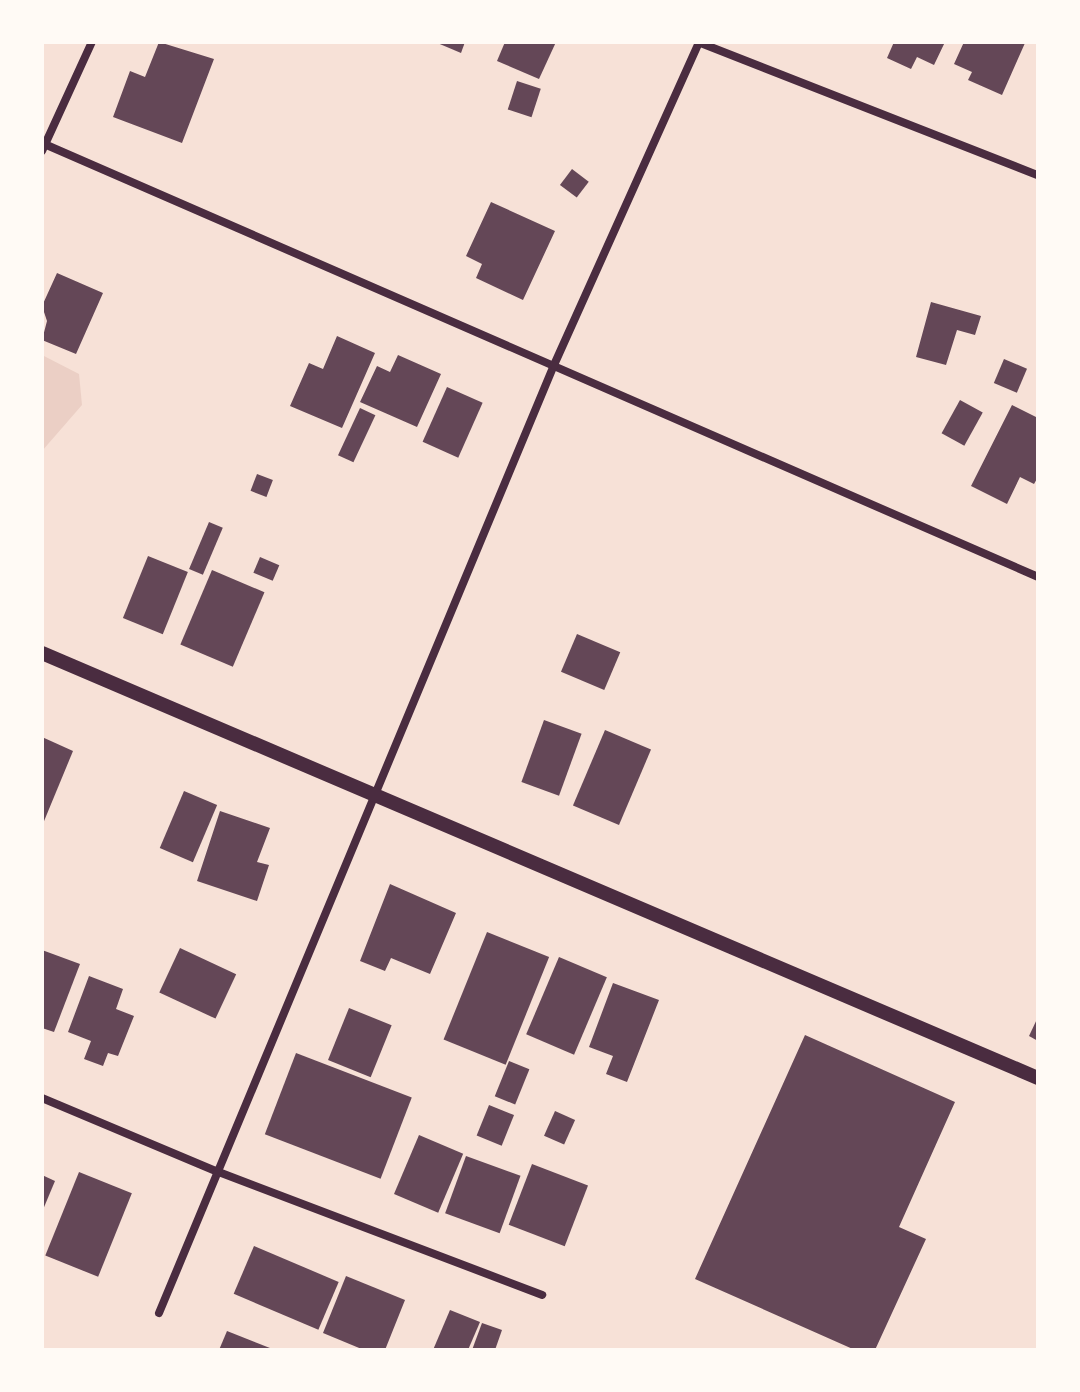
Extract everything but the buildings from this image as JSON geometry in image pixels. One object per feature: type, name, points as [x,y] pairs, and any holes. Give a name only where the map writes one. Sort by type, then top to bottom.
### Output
[{"type":"street","points":[[92,42],[43,146],[1038,577]]},
{"type":"street","points":[[159,1313],[554,365],[699,42],[1038,175]]},
{"type":"street","points":[[42,653],[376,792],[1038,1078]]},
{"type":"street","points":[[42,1098],[216,1171],[542,1295]]},
{"type":"shaded area","points":[[42,355],[79,374],[82,405],[42,451]]}]
